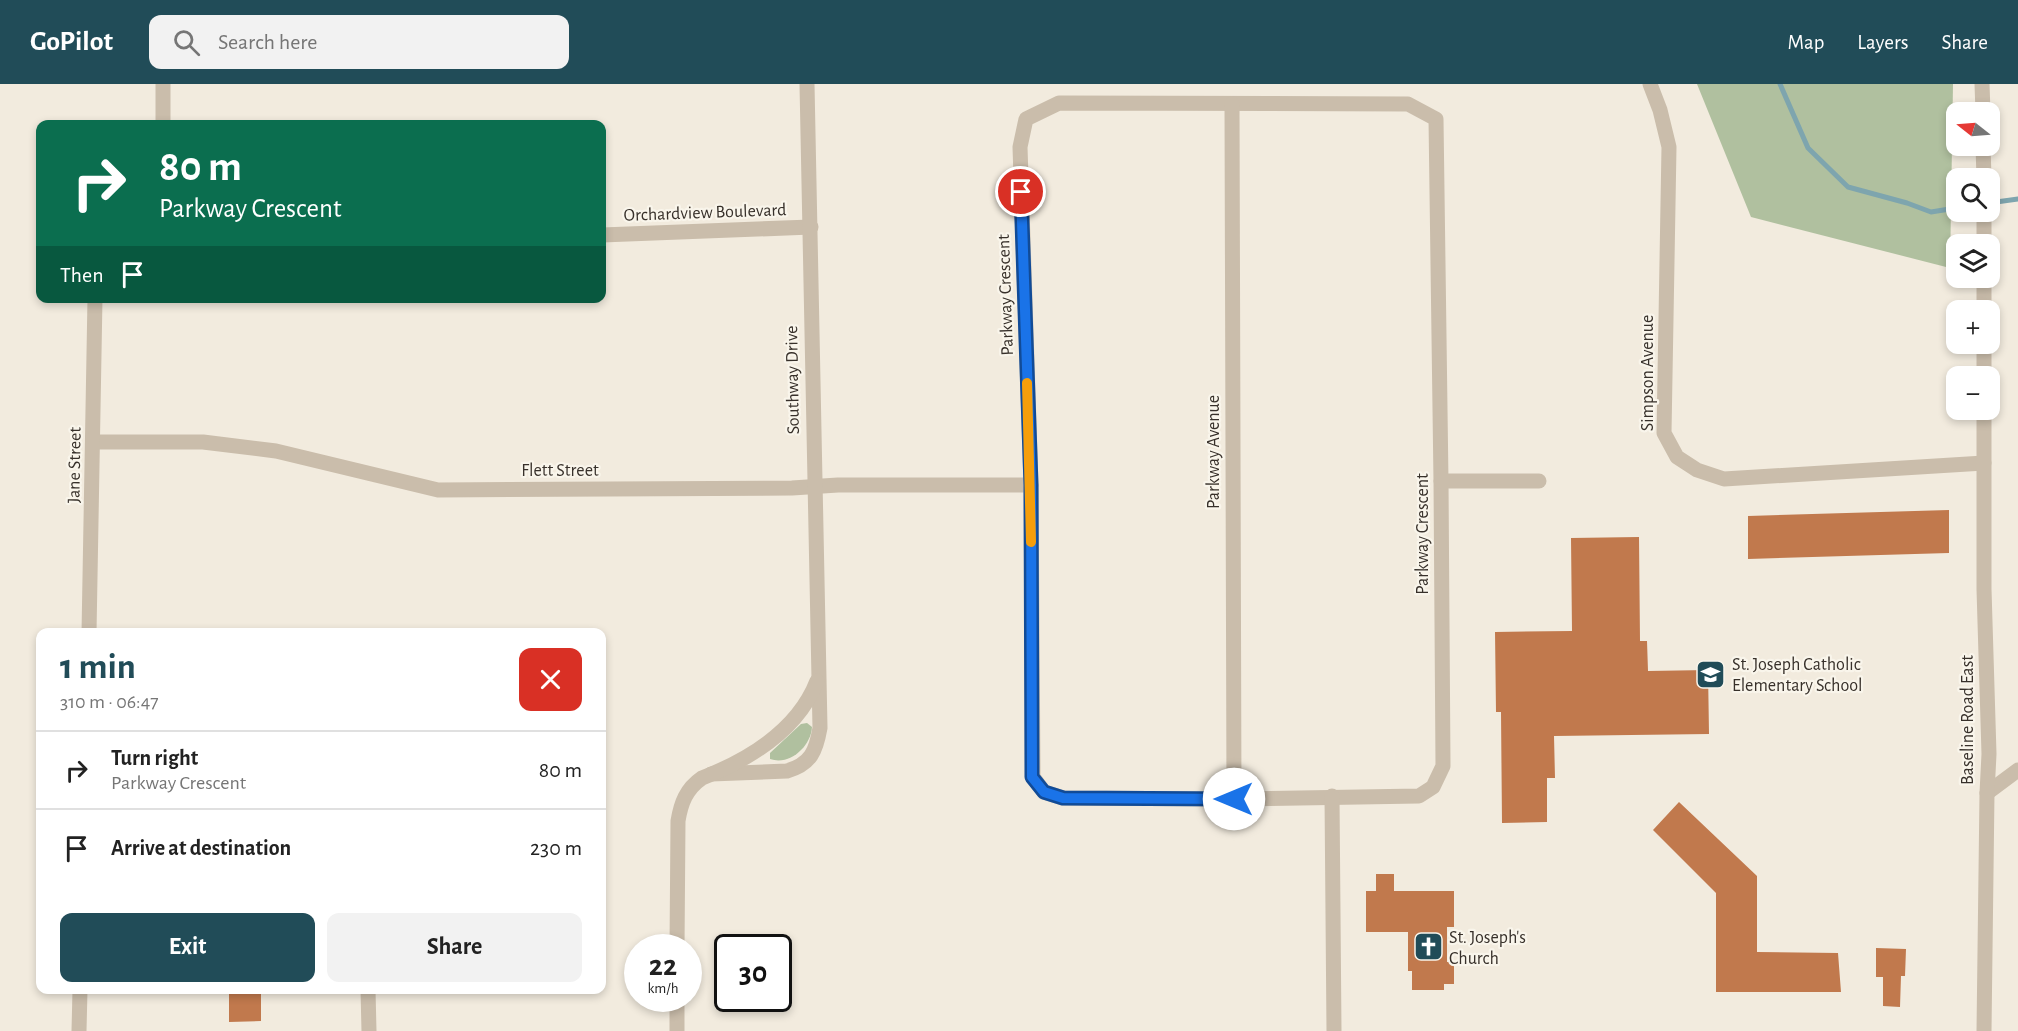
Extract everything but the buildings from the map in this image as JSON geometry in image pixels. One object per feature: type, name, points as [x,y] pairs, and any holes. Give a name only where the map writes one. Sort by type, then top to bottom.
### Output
[{"type":"street","points":[[163,84],[163,120]]},
{"type":"street","name":"Southway Drive","points":[[711,774],[787,771],[805,763],[813,754],[820,728],[807,84]]},
{"type":"street","name":"Simpson Avenue","points":[[1650,84],[1660,110],[1669,147],[1664,434],[1677,457],[1697,470],[1724,478],[1984,463]]},
{"type":"street","points":[[1982,84],[1983,102]]},
{"type":"street","name":"Parkway Crescent","points":[[1059,103],[1408,104],[1436,119],[1441,481],[1443,766],[1433,787],[1419,796],[1234,799],[1063,798],[1044,792],[1032,777],[1031,485],[1020,147],[1026,119],[1059,103]]},
{"type":"street","name":"Parkway Avenue","points":[[1232,104],[1234,799]]},
{"type":"street","name":"Orchardview Boulevard","points":[[606,235],[810,227]]},
{"type":"street","name":"Jane Street","points":[[89,628],[95,303]]},
{"type":"street","name":"Baseline Road East","points":[[1984,420],[1984,589],[1989,754],[1984,1031]]},
{"type":"street","name":"Flett Street","points":[[94,442],[203,442],[276,451],[438,490],[1031,485]]},
{"type":"street","points":[[1441,481],[1539,481]]},
{"type":"street","name":"Southway Drive","points":[[677,934],[678,821],[680,806],[686,794],[694,783],[755,751],[774,737],[805,704],[819,676]]},
{"type":"street","points":[[1987,793],[2018,770]]},
{"type":"street","points":[[1332,796],[1334,1031]]},
{"type":"street","points":[[79,1031],[80,994]]},
{"type":"street","points":[[368,994],[369,1031]]},
{"type":"street","points":[[677,1012],[677,1031]]},
{"type":"green space","points":[[1697,84],[1953,84],[1953,102],[1946,102],[1946,156],[1952,156],[1952,168],[1946,168],[1946,222],[1951,222],[1951,234],[1946,234],[1946,267],[1751,217]]},
{"type":"green space","points":[[807,723],[812,727],[811,734],[798,753],[785,760],[770,759],[770,753],[801,724]]},
{"type":"waterway","points":[[1780,84],[1808,148],[1848,187],[1931,212],[1946,210]]},
{"type":"waterway","points":[[2000,201],[2018,199]]},
{"type":"slow traffic","points":[[1027,383],[1031,542]]},
{"type":"place","name":"St. Joseph Catholic Elementary School","points":[[1711,674]]},
{"type":"place","name":"St. Joseph's Church","points":[[1428,947]]},
{"type":"route","points":[[1021,192],[1031,485],[1032,777],[1044,792],[1063,798],[1234,799]]}]
